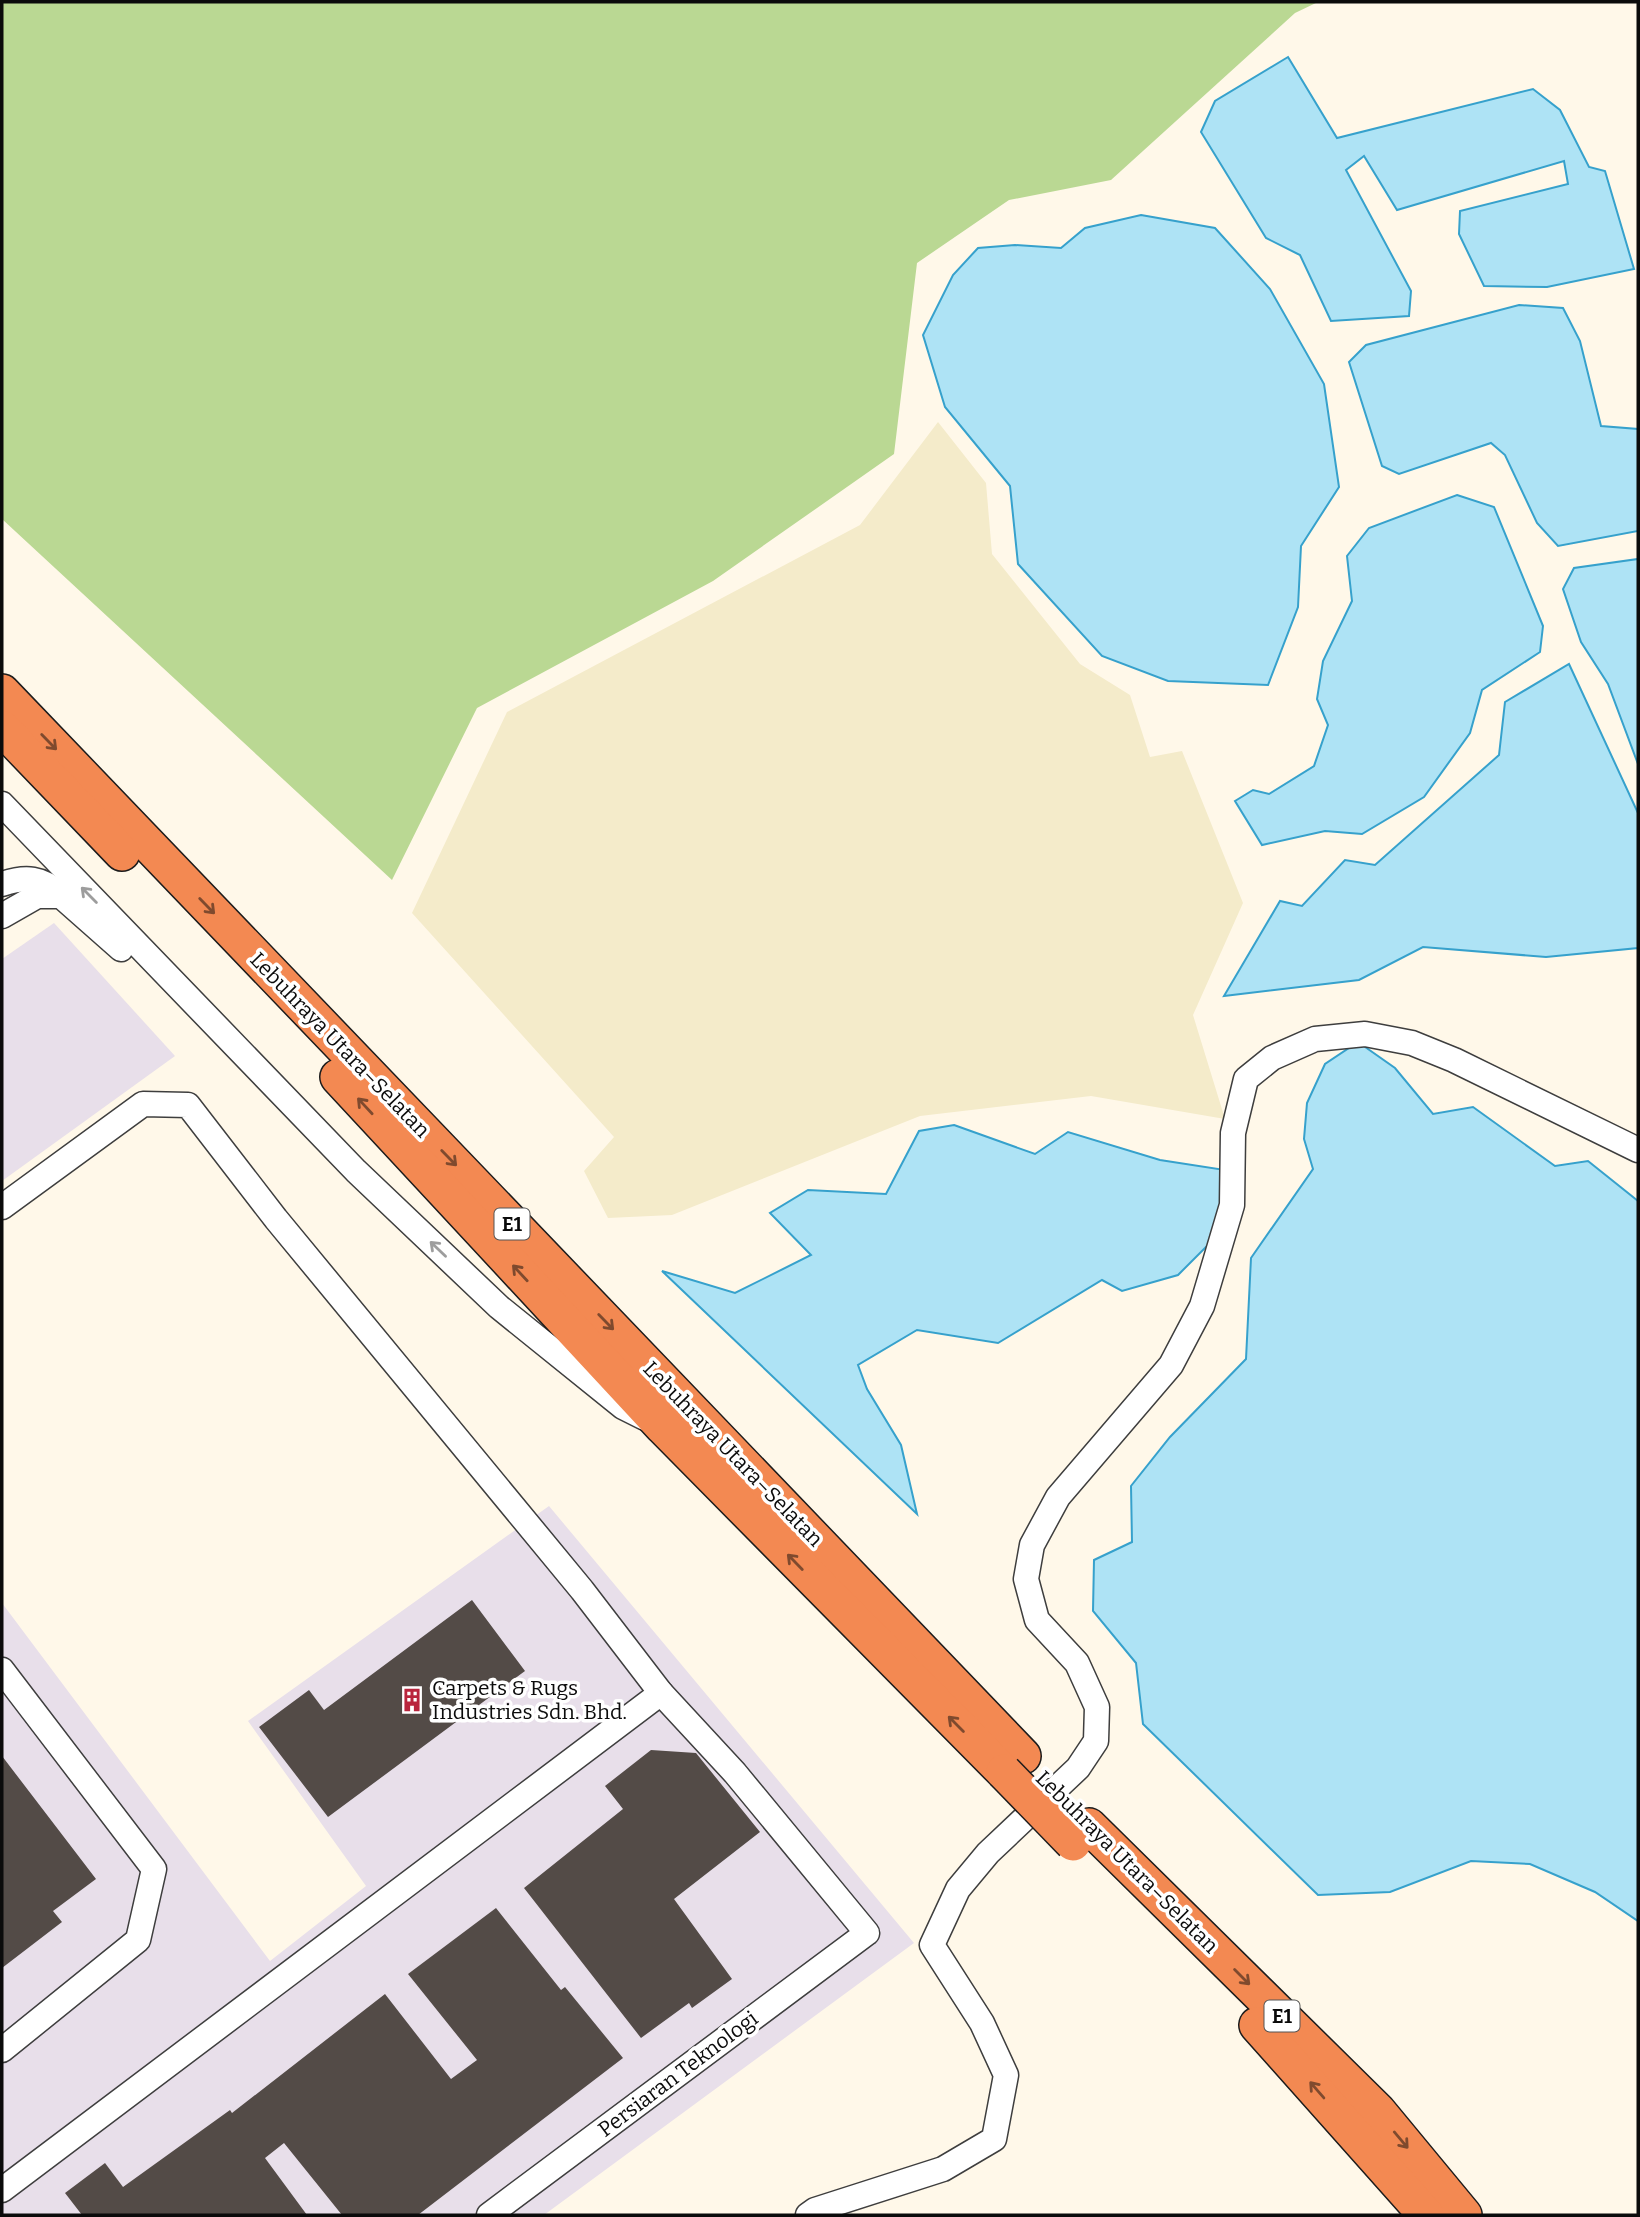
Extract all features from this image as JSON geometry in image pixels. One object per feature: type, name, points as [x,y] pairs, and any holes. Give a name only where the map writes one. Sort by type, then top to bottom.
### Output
[{"type":"highway","name":"Lebuhraya Utara–Selatan","points":[[2,692],[1081,1834],[1281,2048],[1426,2215]]},
{"type":"highway","name":"Lebuhraya Utara–Selatan","points":[[2,729],[316,1053],[663,1427],[1013,1764]]},
{"type":"highway","name":"Lebuhraya Utara–Selatan","points":[[1081,1834],[1378,2111],[1464,2215]]},
{"type":"street","points":[[2,804],[356,1171],[499,1307],[623,1407],[663,1427]]},
{"type":"street","points":[[2,884],[21,877],[48,883],[260,1072]]},
{"type":"street","points":[[2,916],[37,896],[61,896]]},
{"type":"street","points":[[808,2215],[815,2210],[943,2169],[994,2139],[1006,2075],[982,2023],[932,1945],[958,1889],[988,1853],[1078,1768],[1096,1741],[1097,1707],[1077,1663],[1037,1620],[1026,1579],[1032,1545],[1058,1497],[1171,1365],[1202,1306],[1232,1205],[1233,1133],[1247,1079],[1272,1058],[1315,1039],[1365,1034],[1412,1043],[1454,1060],[1638,1150]]},
{"type":"street","points":[[2,1207],[144,1104],[188,1105],[276,1219],[582,1590],[661,1693],[2,2190]]},
{"type":"street","points":[[2,1670],[154,1869],[138,1940],[2,2050]]},
{"type":"street","name":"Persiaran Teknologi","points":[[489,2215],[867,1933],[734,1773],[661,1693]]},
{"type":"shaded area","points":[[938,422],[986,483],[992,554],[1080,664],[1130,695],[1150,757],[1182,751],[1243,903],[1193,1015],[1225,1119],[1091,1096],[920,1116],[672,1215],[608,1218],[584,1171],[614,1137],[412,913],[507,712],[860,525]]},
{"type":"shaded area","points":[[54,923],[175,1056],[2,1181],[2,959]]},
{"type":"shaded area","points":[[549,1506],[914,1943],[544,2215],[2,2215],[2,1603],[270,1961],[366,1886],[248,1721]]},
{"type":"green space","points":[[2,2],[1318,2],[1295,13],[1111,180],[1009,200],[917,263],[894,454],[713,581],[477,708],[392,880],[2,519]]},
{"type":"water","points":[[1288,57],[1337,138],[1533,89],[1560,110],[1589,167],[1605,171],[1634,269],[1547,287],[1484,286],[1459,234],[1460,211],[1568,184],[1564,161],[1397,210],[1364,156],[1346,170],[1411,291],[1409,316],[1331,321],[1300,255],[1266,238],[1201,132],[1215,101]]},
{"type":"water","points":[[1141,215],[1215,228],[1270,289],[1324,384],[1339,487],[1301,546],[1298,607],[1268,685],[1168,681],[1102,656],[1018,564],[1010,486],[945,407],[923,335],[953,275],[978,248],[1015,245],[1061,248],[1085,228]]},
{"type":"water","points":[[1519,305],[1563,308],[1580,341],[1601,426],[1638,429],[1638,531],[1558,546],[1537,523],[1505,455],[1491,443],[1399,474],[1382,466],[1349,362],[1366,345]]},
{"type":"water","points":[[1457,495],[1494,507],[1543,626],[1540,652],[1482,690],[1470,733],[1424,797],[1362,834],[1325,831],[1262,845],[1235,801],[1253,790],[1269,794],[1314,766],[1328,725],[1317,699],[1323,661],[1352,601],[1347,556],[1369,528]]},
{"type":"water","points":[[1638,559],[1638,764],[1608,684],[1581,642],[1563,589],[1574,568]]},
{"type":"water","points":[[1569,664],[1638,813],[1638,948],[1546,957],[1423,947],[1359,980],[1224,996],[1280,901],[1302,906],[1345,860],[1375,865],[1499,755],[1505,702]]},
{"type":"water","points":[[1358,1042],[1395,1068],[1433,1114],[1473,1107],[1555,1166],[1588,1161],[1638,1201],[1638,1921],[1595,1892],[1530,1864],[1471,1861],[1390,1892],[1318,1895],[1143,1724],[1136,1663],[1093,1611],[1094,1560],[1132,1542],[1131,1486],[1170,1437],[1246,1359],[1251,1258],[1313,1169],[1304,1139],[1307,1103],[1325,1064]]},
{"type":"water","points":[[954,1125],[1035,1154],[1068,1132],[1160,1160],[1225,1170],[1218,1235],[1178,1275],[1122,1291],[1102,1280],[998,1343],[917,1330],[858,1365],[867,1389],[901,1445],[917,1514],[662,1271],[735,1293],[811,1255],[770,1213],[808,1190],[886,1194],[919,1131]]},
{"type":"building","name":"Carpets & Rugs Industries Sdn. Bhd.","points":[[472,1600],[525,1671],[328,1817],[259,1727],[309,1690],[324,1710]]},
{"type":"building","points":[[651,1750],[696,1753],[760,1832],[674,1899],[732,1979],[692,2008],[689,2003],[641,2038],[524,1888],[623,1809],[605,1786]]},
{"type":"building","points":[[2,1756],[96,1879],[53,1911],[62,1922],[2,1968]]},
{"type":"building","points":[[496,1908],[561,1990],[565,1987],[623,2058],[418,2215],[342,2215],[284,2143],[265,2158],[307,2215],[82,2215],[65,2193],[105,2163],[123,2187],[230,2110],[232,2113],[385,1994],[451,2079],[477,2060],[408,1974]]},
{"type":"place","name":"Carpets & Rugs Industries Sdn. Bhd.","points":[[412,1700]]}]
